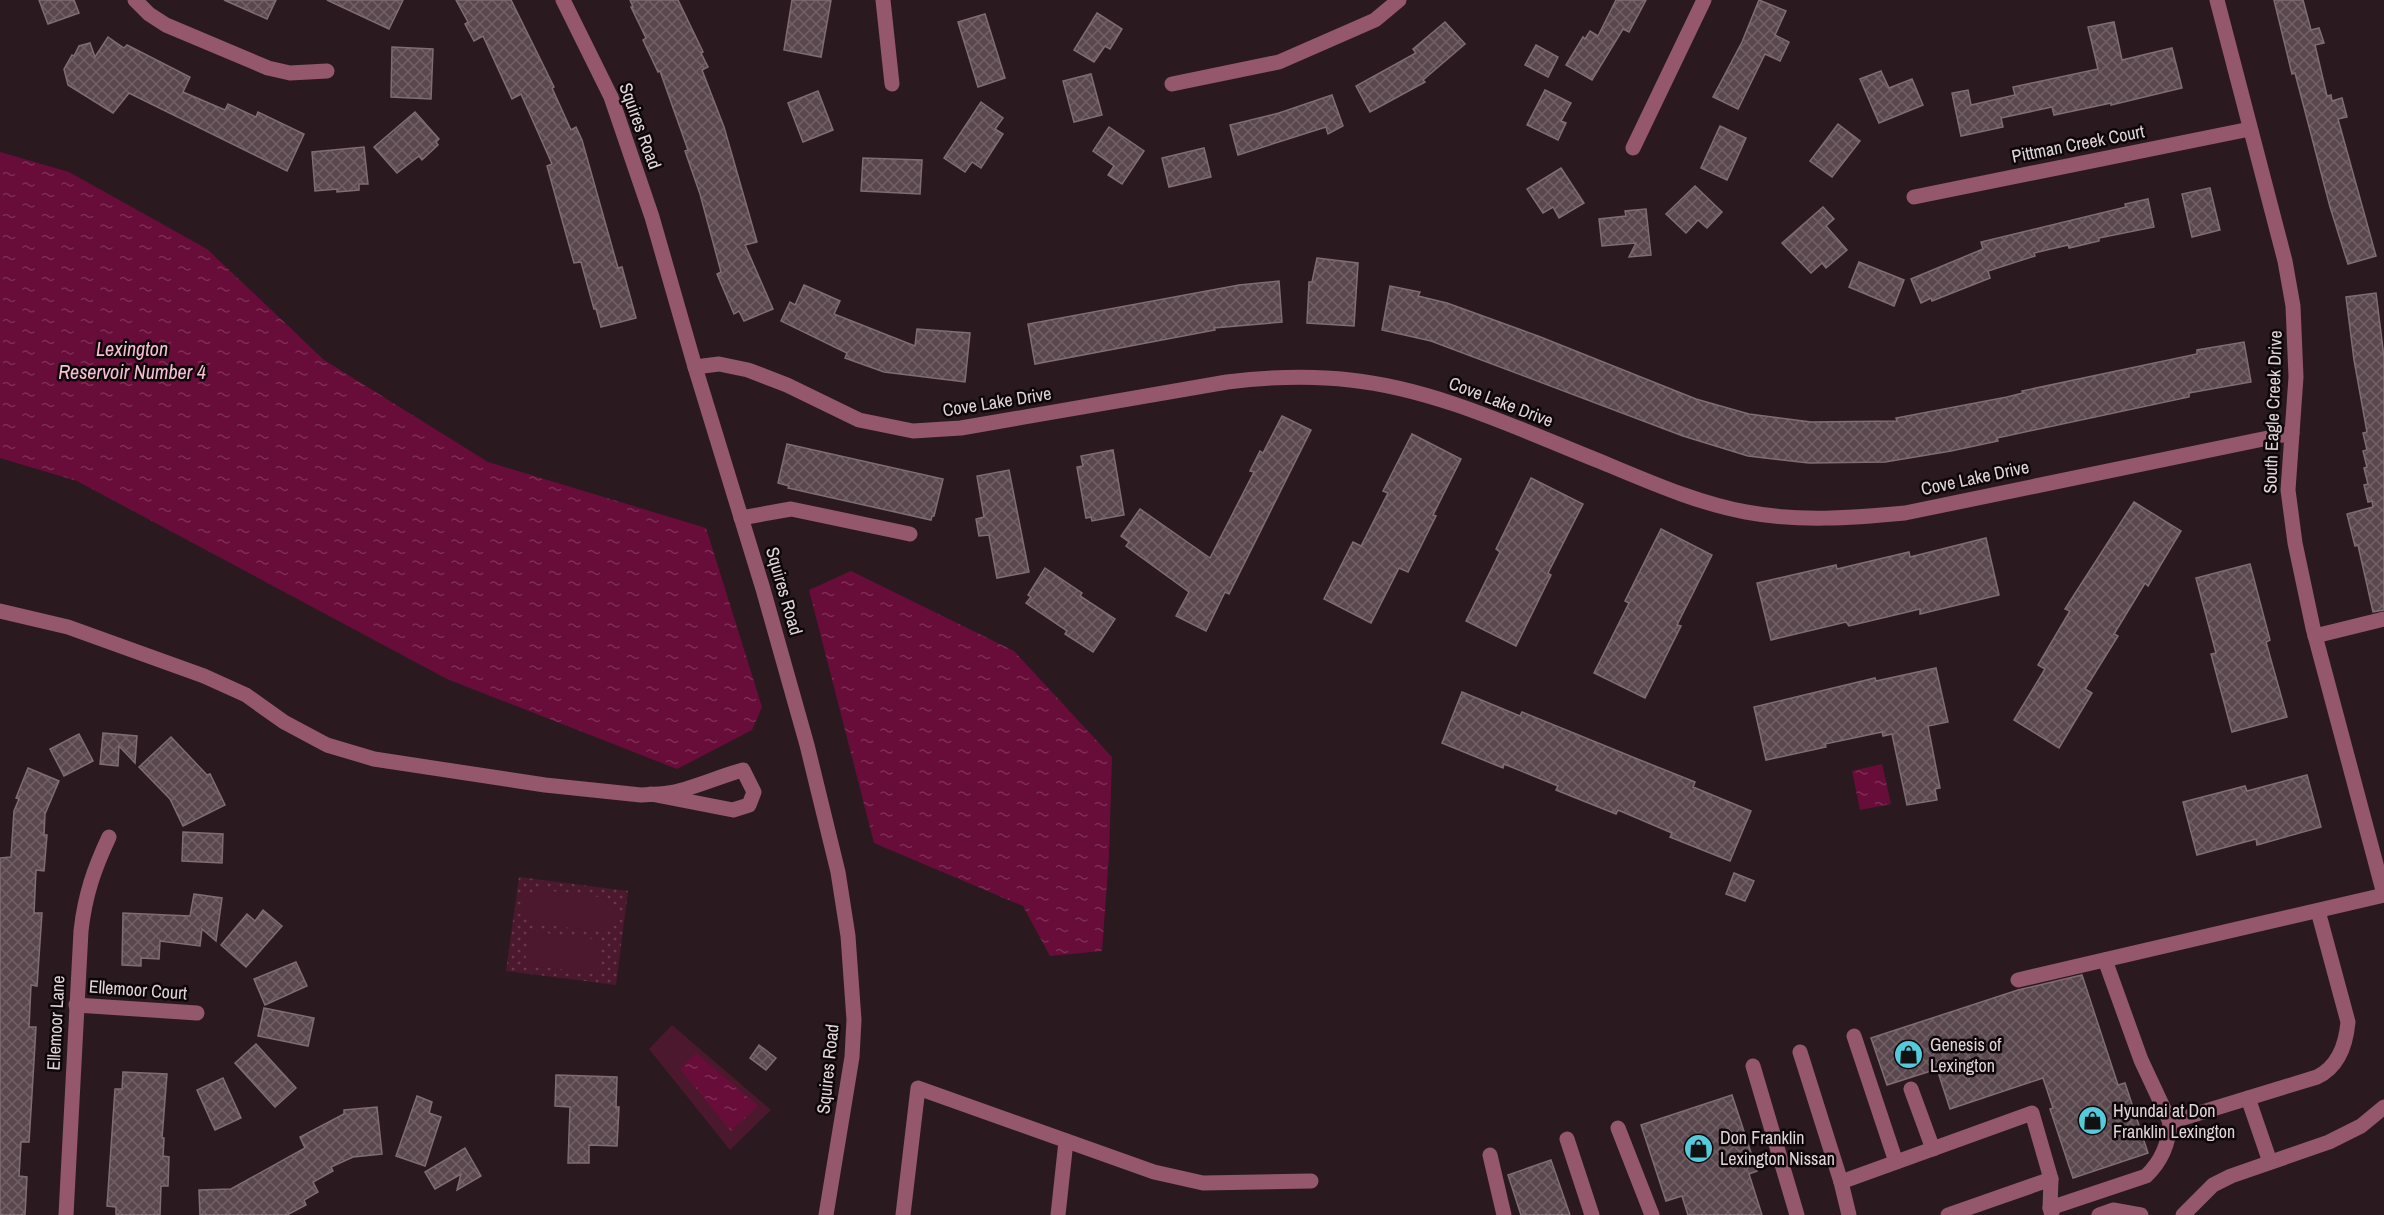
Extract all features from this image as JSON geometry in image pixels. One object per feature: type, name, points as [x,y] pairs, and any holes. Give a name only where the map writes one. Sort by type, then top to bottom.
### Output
[{"type":"street","points":[[135,0],[166,26],[268,68],[290,73],[327,71]]},
{"type":"street","name":"Squires Road","points":[[563,0],[611,97],[652,217],[694,367],[807,745],[838,872],[853,984],[852,1057],[825,1215]]},
{"type":"street","points":[[883,0],[892,84]]},
{"type":"street","points":[[1172,84],[1279,63],[1375,20],[1399,0]]},
{"type":"street","points":[[1633,148],[1704,0]]},
{"type":"street","name":"South Eagle Creek Drive","points":[[2217,0],[2285,261],[2293,306],[2296,377],[2288,490],[2295,543],[2315,636],[2378,845],[2384,895]]},
{"type":"street","name":"Pittman Creek Court","points":[[1914,197],[2250,129]]},
{"type":"street","name":"Cove Lake Drive","points":[[694,367],[719,364],[748,370],[786,385],[859,420],[913,431],[961,428],[1227,382],[1263,378],[1350,380],[1387,386],[1440,400],[1683,495],[1744,512],[1791,518],[1853,518],[1905,513],[2292,433]]},
{"type":"street","points":[[741,518],[791,509],[910,534]]},
{"type":"street","points":[[0,611],[68,627],[204,676],[246,695],[284,722],[327,745],[374,759],[545,785],[593,791],[651,794],[675,792],[718,776],[743,770],[754,792],[749,806],[733,810],[651,794]]},
{"type":"street","points":[[2315,636],[2384,619]]},
{"type":"street","name":"Ellemoor Lane","points":[[66,1215],[76,1005],[85,898],[109,837]]},
{"type":"street","points":[[2018,980],[2384,895]]},
{"type":"street","points":[[2170,1122],[2317,1077],[2328,1072],[2338,1058],[2347,1037],[2348,1022],[2318,911]]},
{"type":"street","points":[[1841,1182],[2032,1113],[2051,1179],[2051,1211],[2146,1176],[2154,1169],[2166,1148],[2170,1122],[2141,1060],[2105,960]]},
{"type":"street","name":"Ellemoor Court","points":[[76,1005],[197,1013]]},
{"type":"street","points":[[1854,1036],[1896,1162]]},
{"type":"street","points":[[1800,1052],[1841,1182],[1849,1215]]},
{"type":"street","points":[[1753,1066],[1797,1215]]},
{"type":"street","points":[[903,1215],[918,1088],[1154,1172],[1203,1183],[1311,1181]]},
{"type":"street","points":[[1911,1089],[1933,1149]]},
{"type":"street","points":[[2248,1098],[2270,1162]]},
{"type":"street","points":[[2183,1215],[2213,1185],[2231,1176],[2337,1138],[2361,1126],[2384,1107]]},
{"type":"street","points":[[1618,1128],[1652,1215]]},
{"type":"street","points":[[1567,1139],[1592,1215]]},
{"type":"street","points":[[1058,1215],[1066,1141]]},
{"type":"street","points":[[1490,1155],[1504,1215]]},
{"type":"street","points":[[1948,1215],[2051,1179]]},
{"type":"street","points":[[2099,1215],[2113,1210],[2141,1215]]},
{"type":"shaded area","points":[[519,877],[628,891],[616,985],[506,971]]},
{"type":"shaded area","points":[[535,889],[608,898],[607,906],[619,907],[616,926],[605,925],[604,932],[530,923],[531,916],[519,914],[522,895],[534,897]]},
{"type":"shaded area","points":[[529,931],[602,940],[598,974],[525,965]]},
{"type":"shaded area","points":[[672,1025],[771,1110],[730,1150],[649,1049]]},
{"type":"water","name":"Lexington Reservoir Number 4","points":[[0,152],[69,172],[207,249],[324,360],[488,462],[706,528],[762,707],[752,730],[677,769],[447,679],[77,481],[0,458]]},
{"type":"water","points":[[851,571],[1014,651],[1112,757],[1109,855],[1102,951],[1050,956],[1023,906],[874,843],[809,590]]},
{"type":"water","points":[[1882,764],[1891,804],[1860,810],[1852,771]]},
{"type":"water","points":[[696,1053],[758,1106],[731,1131],[680,1069]]},
{"type":"building","points":[[39,0],[74,0],[79,13],[48,24]]},
{"type":"building","points":[[224,0],[276,0],[267,19]]},
{"type":"building","points":[[327,0],[403,0],[389,29]]},
{"type":"building","points":[[456,0],[511,0],[554,87],[552,88],[571,130],[576,127],[582,140],[618,268],[622,267],[636,318],[601,327],[581,262],[574,263],[547,166],[552,164],[521,94],[512,99],[483,36],[474,41],[465,24],[468,22]]},
{"type":"building","points":[[630,0],[678,0],[703,52],[701,53],[708,67],[702,70],[724,127],[757,242],[745,245],[773,309],[744,321],[739,311],[734,314],[717,274],[721,272],[700,194],[685,151],[688,150],[660,71],[658,72],[643,40],[646,38]]},
{"type":"building","points":[[792,0],[831,0],[821,57],[784,50]]},
{"type":"building","points":[[1616,0],[1646,0],[1629,32],[1623,29],[1592,80],[1566,65],[1583,37],[1585,39],[1590,31],[1598,36]]},
{"type":"building","points":[[1759,0],[1786,11],[1775,35],[1789,42],[1780,61],[1765,54],[1738,109],[1713,97],[1742,42]]},
{"type":"building","points":[[2274,0],[2303,0],[2311,30],[2319,28],[2324,43],[2315,45],[2327,96],[2331,95],[2332,101],[2342,98],[2347,117],[2338,119],[2376,256],[2348,264],[2330,207],[2295,73],[2292,74]]},
{"type":"building","points":[[1097,13],[1122,29],[1110,49],[1105,46],[1094,62],[1074,50]]},
{"type":"building","points":[[985,14],[1005,78],[978,87],[958,22]]},
{"type":"building","points":[[1445,22],[1465,44],[1423,80],[1425,82],[1370,112],[1356,86],[1416,53],[1413,49]]},
{"type":"building","points":[[2114,22],[2122,60],[2172,48],[2182,88],[2111,105],[2111,103],[2054,115],[2052,107],[2001,118],[2003,127],[1961,136],[1952,93],[1968,90],[1971,105],[2015,95],[2013,87],[2098,69],[2088,27]]},
{"type":"building","points":[[108,37],[124,48],[127,45],[190,77],[183,92],[225,110],[228,104],[256,117],[258,112],[304,134],[287,171],[129,93],[113,113],[68,85],[64,69],[79,46],[90,43],[95,57]]},
{"type":"building","points":[[1536,45],[1558,57],[1548,77],[1525,65]]},
{"type":"building","points":[[392,47],[433,49],[431,99],[391,97]]},
{"type":"building","points":[[1881,71],[1889,88],[1912,79],[1923,105],[1879,123],[1860,79]]},
{"type":"building","points":[[1091,74],[1102,115],[1074,122],[1063,81]]},
{"type":"building","points":[[1545,90],[1571,103],[1561,121],[1566,123],[1558,140],[1527,125]]},
{"type":"building","points":[[818,91],[833,130],[803,142],[788,103]]},
{"type":"building","points":[[1332,95],[1343,126],[1328,134],[1326,127],[1238,155],[1230,125],[1279,113]]},
{"type":"building","points":[[981,102],[1003,118],[995,129],[1003,134],[981,168],[972,162],[965,172],[944,158]]},
{"type":"building","points":[[415,112],[439,139],[436,142],[438,145],[422,160],[419,156],[397,173],[374,147]]},
{"type":"building","points":[[1838,124],[1860,141],[1832,177],[1810,161]]},
{"type":"building","points":[[1720,126],[1746,138],[1727,180],[1701,168]]},
{"type":"building","points":[[1109,127],[1144,151],[1122,184],[1108,175],[1114,166],[1093,151]]},
{"type":"building","points":[[364,147],[368,184],[359,184],[359,190],[315,191],[312,152]]},
{"type":"building","points":[[1204,148],[1211,177],[1169,187],[1162,158]]},
{"type":"building","points":[[863,158],[922,160],[920,194],[861,191]]},
{"type":"building","points":[[1561,168],[1584,203],[1559,218],[1553,207],[1543,213],[1527,189]]},
{"type":"building","points":[[1695,186],[1722,212],[1707,228],[1698,220],[1686,233],[1666,214]]},
{"type":"building","points":[[2210,188],[2220,230],[2192,237],[2182,194]]},
{"type":"building","points":[[2148,199],[2154,227],[2099,238],[2099,241],[2069,248],[2068,245],[2034,253],[2035,256],[1988,271],[1990,278],[1932,301],[1931,298],[1921,303],[1911,279],[1983,249],[1981,242],[2126,207],[2125,204]]},
{"type":"building","points":[[1823,207],[1834,219],[1826,226],[1847,250],[1826,268],[1822,263],[1811,273],[1782,243]]},
{"type":"building","points":[[1646,209],[1651,255],[1629,257],[1636,243],[1602,246],[1599,219],[1626,216],[1625,211]]},
{"type":"building","points":[[1317,258],[1358,263],[1354,326],[1307,323],[1309,282],[1312,282]]},
{"type":"building","points":[[1859,262],[1904,280],[1894,306],[1849,287]]},
{"type":"building","points":[[1279,281],[1282,322],[1214,328],[1215,330],[1035,364],[1028,324],[1239,285]]},
{"type":"building","points":[[804,285],[840,301],[834,314],[915,346],[917,329],[970,333],[965,382],[884,372],[845,358],[847,353],[781,321],[790,302],[795,305]]},
{"type":"building","points":[[1390,286],[1420,292],[1418,296],[1447,303],[1538,336],[1696,399],[1749,414],[1811,422],[1897,421],[1896,418],[2007,397],[2023,393],[2022,391],[2197,354],[2197,350],[2244,342],[2251,382],[2189,393],[2189,397],[1997,438],[1998,441],[1951,451],[1885,462],[1809,463],[1748,456],[1683,436],[1431,341],[1382,330]]},
{"type":"building","points":[[2376,293],[2384,357],[2384,610],[2373,612],[2358,545],[2355,546],[2347,514],[2373,507],[2372,501],[2368,502],[2364,485],[2368,484],[2364,468],[2367,467],[2363,451],[2367,450],[2363,433],[2367,432],[2346,297]]},
{"type":"building","points":[[1282,416],[1311,430],[1229,594],[1225,592],[1206,631],[1176,616],[1189,592],[1126,546],[1129,542],[1121,536],[1140,509],[1210,558],[1254,472],[1250,471],[1260,451],[1263,453]]},
{"type":"building","points":[[1412,434],[1461,459],[1408,572],[1399,568],[1371,623],[1324,599],[1353,542],[1361,546],[1388,493],[1383,491]]},
{"type":"building","points":[[787,444],[943,479],[934,516],[931,520],[788,488],[789,486],[778,483]]},
{"type":"building","points":[[1113,450],[1124,515],[1092,521],[1091,517],[1086,518],[1077,467],[1083,466],[1081,456]]},
{"type":"building","points":[[1009,470],[1029,572],[997,578],[989,535],[979,536],[976,519],[984,517],[977,476]]},
{"type":"building","points":[[1531,478],[1583,504],[1548,573],[1551,575],[1516,646],[1466,621],[1500,552],[1496,549]]},
{"type":"building","points":[[2134,502],[2181,531],[2148,586],[2145,583],[2114,634],[2118,636],[2085,689],[2092,693],[2059,748],[2014,720],[2045,669],[2038,665],[2070,611],[2065,609]]},
{"type":"building","points":[[1661,529],[1712,555],[1677,625],[1681,626],[1645,698],[1594,673],[1629,603],[1625,601]]},
{"type":"building","points":[[1986,538],[1999,595],[1920,614],[1920,609],[1849,626],[1846,622],[1771,640],[1757,583],[1836,565],[1837,569],[1909,552],[1910,557]]},
{"type":"building","points":[[2250,564],[2270,640],[2266,642],[2287,717],[2232,732],[2211,654],[2216,653],[2196,578]]},
{"type":"building","points":[[1045,568],[1082,593],[1080,596],[1115,619],[1093,652],[1065,634],[1067,631],[1026,603],[1031,597],[1028,595]]},
{"type":"building","points":[[1936,668],[1948,722],[1928,726],[1940,788],[1935,789],[1937,800],[1907,805],[1892,734],[1883,736],[1882,732],[1766,760],[1754,707],[1875,678],[1876,681]]},
{"type":"building","points":[[1462,692],[1520,716],[1522,712],[1695,782],[1693,787],[1751,811],[1730,861],[1670,837],[1672,833],[1618,810],[1616,814],[1556,790],[1558,786],[1504,764],[1503,768],[1442,743]]},
{"type":"building","points":[[103,733],[137,736],[135,763],[119,746],[118,766],[100,764]]},
{"type":"building","points":[[79,734],[93,761],[64,776],[50,749]]},
{"type":"building","points":[[171,737],[207,775],[210,774],[225,805],[183,826],[170,799],[139,767]]},
{"type":"building","points":[[28,768],[59,781],[45,814],[44,835],[47,835],[44,871],[36,870],[34,913],[42,913],[37,986],[31,985],[29,1027],[36,1027],[29,1142],[21,1142],[19,1176],[27,1177],[25,1215],[0,1215],[0,858],[11,857],[14,811],[19,799],[16,798]]},
{"type":"building","points":[[2307,775],[2321,827],[2257,845],[2256,839],[2197,855],[2183,802],[2245,786],[2247,791]]},
{"type":"building","points":[[183,832],[223,834],[222,863],[182,861]]},
{"type":"building","points":[[1734,873],[1754,881],[1745,901],[1726,894]]},
{"type":"building","points":[[194,894],[222,898],[216,941],[202,929],[200,946],[160,941],[159,959],[141,958],[141,966],[122,965],[123,913],[190,916]]},
{"type":"building","points":[[263,910],[282,926],[246,967],[221,945],[247,914],[255,921]]},
{"type":"building","points":[[296,962],[307,986],[265,1005],[254,979]]},
{"type":"building","points":[[2082,975],[2118,1085],[2125,1083],[2148,1153],[2073,1178],[2050,1109],[2053,1108],[2043,1078],[1950,1109],[1937,1069],[1887,1085],[1871,1038],[2018,990]]},
{"type":"building","points":[[264,1008],[314,1018],[308,1046],[258,1036]]},
{"type":"building","points":[[256,1044],[296,1088],[275,1107],[235,1063]]},
{"type":"building","points":[[759,1045],[776,1058],[766,1070],[750,1058]]},
{"type":"building","points":[[123,1072],[167,1074],[162,1138],[164,1138],[163,1156],[169,1157],[168,1186],[161,1186],[160,1215],[116,1215],[116,1207],[107,1206],[115,1089],[122,1089]]},
{"type":"building","points":[[556,1075],[617,1077],[616,1107],[619,1107],[617,1146],[589,1145],[589,1163],[568,1163],[570,1107],[555,1106]]},
{"type":"building","points":[[223,1078],[241,1118],[215,1130],[197,1090]]},
{"type":"building","name":"Don Franklin Lexington Nissan","points":[[1732,1095],[1757,1171],[1749,1174],[1762,1215],[1688,1215],[1682,1196],[1666,1201],[1641,1125]]},
{"type":"building","points":[[417,1096],[432,1102],[429,1113],[441,1117],[425,1166],[396,1156]]},
{"type":"building","points":[[377,1107],[382,1154],[353,1157],[331,1167],[333,1171],[313,1182],[318,1192],[304,1200],[306,1205],[287,1215],[200,1215],[199,1190],[231,1189],[305,1148],[300,1137],[344,1114],[344,1110]]},
{"type":"building","points":[[465,1148],[481,1176],[457,1190],[461,1174],[435,1189],[425,1172]]},
{"type":"building","points":[[1551,1160],[1570,1215],[1521,1215],[1508,1175]]},
{"type":"place","name":"Genesis of Lexington","points":[[1909,1055]]},
{"type":"place","name":"Hyundai at Don Franklin Lexington","points":[[2092,1121]]},
{"type":"place","name":"Don Franklin Lexington Nissan","points":[[1699,1148]]}]
